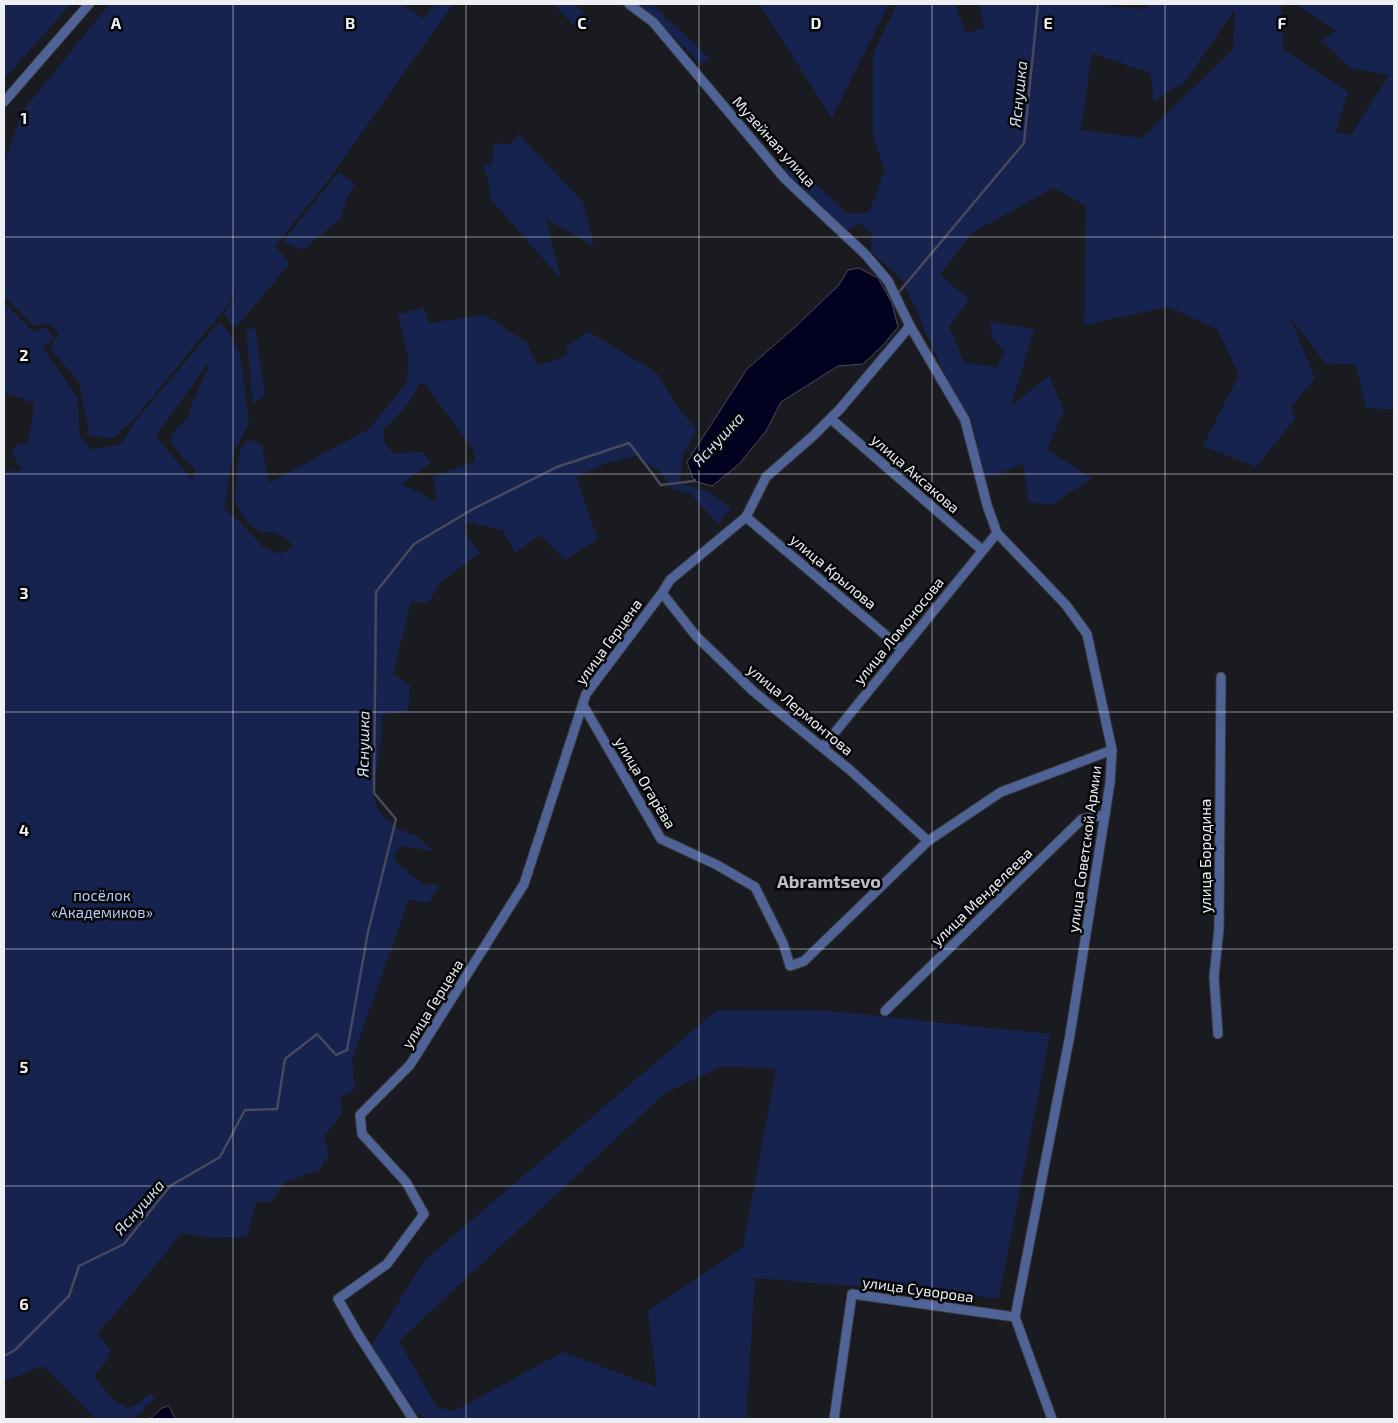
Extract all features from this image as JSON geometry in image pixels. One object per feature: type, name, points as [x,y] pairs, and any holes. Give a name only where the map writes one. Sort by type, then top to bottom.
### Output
[{"type":"street","points":[[4,102],[88,4]]},
{"type":"street","name":"Музейная улица","points":[[629,4],[653,22],[785,179],[866,255],[888,281],[910,326]]},
{"type":"street","name":"улица Герцена","points":[[413,1419],[358,1334],[338,1299],[387,1264],[424,1214],[406,1182],[362,1134],[360,1115],[410,1065],[524,884],[586,694],[670,580],[746,517],[766,476],[831,418],[910,326]]},
{"type":"street","name":"улица Советской Армии","points":[[910,326],[965,420],[996,533],[1066,605],[1087,634],[1112,750],[1110,783],[1070,1034],[1015,1317]]},
{"type":"street","name":"улица Аксакова","points":[[831,418],[982,550]]},
{"type":"street","name":"улица Крылова","points":[[746,517],[902,649]]},
{"type":"street","name":"улица Ломоносова","points":[[823,747],[996,533]]},
{"type":"street","name":"улица Лермонтова","points":[[662,593],[696,636],[754,691],[850,770],[928,841]]},
{"type":"street","name":"улица Бородина","points":[[1218,1034],[1214,977],[1219,928],[1221,677]]},
{"type":"street","name":"улица Огарёва","points":[[583,705],[661,839],[718,865],[755,887],[783,943],[790,966],[804,961],[928,841]]},
{"type":"street","points":[[928,841],[1001,792],[1112,750]]},
{"type":"street","name":"улица Менделеева","points":[[885,1011],[1082,819],[1105,815]]},
{"type":"street","name":"улица Суворова","points":[[834,1419],[852,1294],[1015,1317]]},
{"type":"street","points":[[1015,1317],[1052,1419]]},
{"type":"green space","points":[[4,4],[65,4],[68,7],[4,79]]},
{"type":"green space","points":[[109,4],[402,4],[424,19],[435,4],[453,4],[329,179],[275,246],[290,263],[240,323],[233,327],[224,313],[243,286],[132,422],[113,439],[89,435],[79,382],[50,348],[59,333],[47,323],[34,326],[4,296],[4,164],[22,112]]},
{"type":"green space","points":[[553,4],[574,4],[592,21],[579,31]]},
{"type":"green space","points":[[641,4],[652,4],[710,59],[701,64]]},
{"type":"green space","points":[[759,4],[889,4],[832,118]]},
{"type":"green space","points":[[897,4],[955,4],[966,33],[984,28],[979,4],[1110,4],[1110,7],[1145,9],[1149,4],[1281,4],[1283,49],[1348,92],[1336,132],[1351,135],[1389,75],[1350,68],[1321,40],[1336,31],[1295,4],[1394,4],[1394,410],[1366,408],[1356,365],[1325,363],[1288,314],[1315,378],[1291,407],[1295,419],[1256,467],[1203,446],[1239,375],[1217,329],[1168,307],[1084,325],[1086,206],[1054,188],[973,232],[940,275],[969,299],[949,327],[965,363],[997,367],[1005,352],[992,337],[990,322],[1034,329],[1011,406],[1049,376],[1064,410],[1047,450],[1092,478],[1051,505],[1029,502],[1023,463],[994,476],[985,476],[971,419],[950,386],[902,279],[871,252],[872,234],[861,223],[845,231],[784,170],[791,161],[848,214],[869,212],[885,170],[873,135],[873,54]],"holes":[[[1235,9],[1233,49],[1142,138],[1081,130],[1092,53],[1150,73],[1154,101],[1185,82]]]},
{"type":"green space","points":[[518,134],[583,202],[594,246],[546,219],[561,279],[492,201],[482,163],[491,167],[494,143],[511,144]]},
{"type":"green space","points":[[339,172],[355,184],[348,196],[340,219],[303,250],[283,241]]},
{"type":"green space","name":"посёлок «Академиков»","points":[[4,303],[33,332],[45,327],[54,337],[43,348],[78,398],[79,435],[92,450],[121,444],[135,422],[219,322],[229,332],[240,354],[249,422],[235,450],[224,509],[238,520],[263,547],[279,554],[294,547],[287,539],[272,532],[263,533],[255,529],[246,521],[235,501],[237,466],[241,449],[249,439],[262,445],[269,483],[369,429],[407,382],[408,357],[398,315],[424,307],[429,323],[485,315],[527,343],[537,366],[566,356],[567,345],[589,332],[657,373],[680,410],[696,429],[683,456],[680,484],[709,492],[731,509],[718,524],[690,493],[673,489],[660,471],[635,456],[601,465],[576,477],[598,539],[565,560],[540,535],[515,553],[502,530],[466,522],[464,531],[480,553],[441,582],[428,603],[411,602],[393,674],[410,685],[408,711],[382,715],[379,759],[372,790],[378,811],[396,828],[416,836],[434,851],[400,846],[393,859],[423,885],[439,884],[430,903],[409,899],[352,1059],[355,1089],[340,1097],[342,1113],[324,1137],[329,1156],[320,1170],[285,1182],[271,1202],[256,1202],[247,1237],[213,1238],[182,1233],[97,1334],[110,1349],[107,1360],[94,1377],[114,1400],[128,1408],[140,1403],[149,1394],[156,1397],[133,1419],[96,1419],[43,1366],[4,1381],[4,472],[22,470],[12,453],[19,443],[28,444],[34,403],[4,392]],"holes":[[[208,363],[209,366],[191,405],[188,419],[172,435],[172,443],[195,470],[192,480],[156,436]],[[420,382],[427,387],[474,451],[475,461],[433,477],[437,502],[401,484],[431,463],[423,452],[395,454],[389,449],[383,435],[383,431],[409,403]]]},
{"type":"green space","points":[[255,327],[265,395],[253,405],[246,331]]},
{"type":"green space","points":[[717,1010],[821,1010],[1050,1034],[999,1298],[755,1278],[746,1419],[426,1419],[415,1411],[372,1345],[424,1261]],"holes":[[[723,1066],[776,1069],[743,1247],[648,1311],[657,1387],[563,1352],[454,1411],[437,1407],[399,1341],[665,1093]]]},
{"type":"water","points":[[859,268],[878,278],[892,303],[898,327],[884,344],[863,364],[838,366],[781,402],[766,431],[739,464],[712,486],[694,481],[687,462],[747,369],[839,285],[848,270]]},
{"type":"water","points":[[169,1406],[175,1419],[150,1419],[162,1408]]},
{"type":"waterway","name":"Яснушка","points":[[899,292],[1024,143],[1038,4]]},
{"type":"waterway","name":"Яснушка","points":[[4,1356],[15,1350],[69,1296],[79,1266],[124,1244],[170,1186],[220,1157],[245,1110],[277,1109],[285,1059],[317,1034],[336,1055],[347,1050],[368,932],[396,819],[374,793],[376,592],[414,544],[473,509],[557,467],[629,443],[661,485],[695,480]]},
{"type":"district","name":"Abramtsevo","points":[[829,882]]}]
